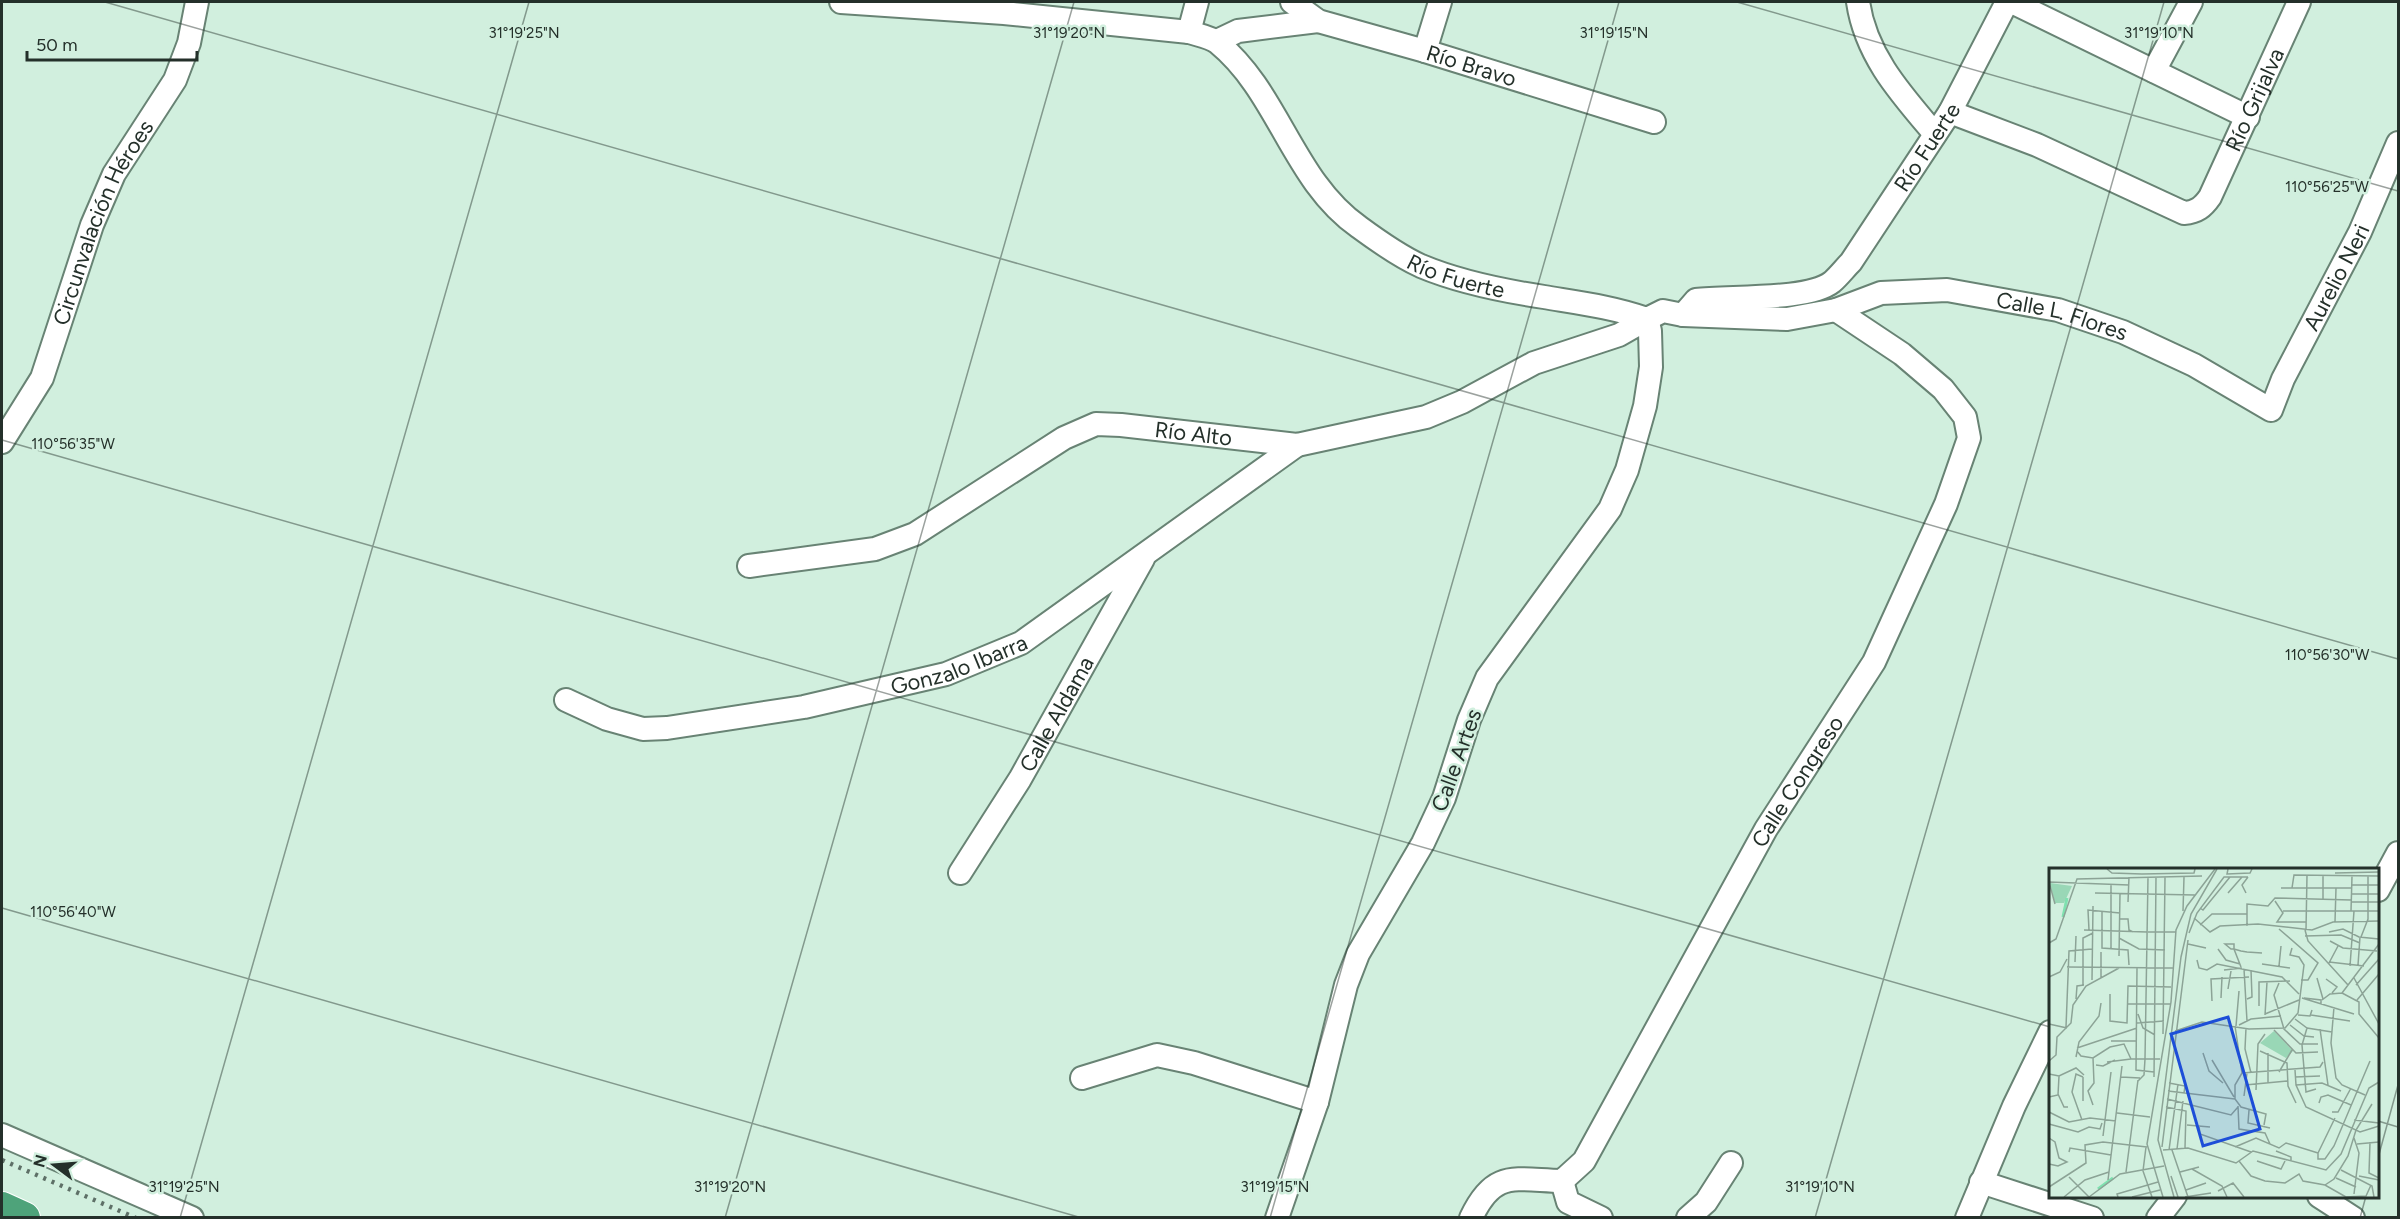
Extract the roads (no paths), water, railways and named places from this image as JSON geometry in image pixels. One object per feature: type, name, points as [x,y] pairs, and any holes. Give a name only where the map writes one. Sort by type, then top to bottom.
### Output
[{"type":"highway","points":[[2,1208],[24,1218]]},
{"type":"street","name":"Circunvalación Héroes","points":[[2,442],[42,378],[92,225],[114,174],[142,125],[174,80],[189,43],[197,2]]},
{"type":"street","name":"Río Fuerte","points":[[841,2],[1004,13],[1189,32],[1217,41],[1247,73],[1303,165],[1326,196],[1356,225],[1385,245],[1420,265],[1451,276],[1507,291],[1602,306],[1647,319],[1663,311],[1683,315],[1696,300],[1728,296],[1792,296],[1831,283],[1851,262],[1950,112],[2007,2]]},
{"type":"street","points":[[1189,32],[1197,2]]},
{"type":"street","name":"Río Bravo","points":[[1292,2],[1318,21],[1425,51],[1654,122]]},
{"type":"street","points":[[1425,51],[1440,2]]},
{"type":"street","points":[[1858,2],[1860,16],[1874,54],[1889,81],[1935,134]]},
{"type":"street","points":[[2012,2],[2248,117]]},
{"type":"street","points":[[2154,71],[2191,2]]},
{"type":"street","name":"Río Grijalva","points":[[1950,112],[2037,146],[2184,213],[2194,212],[2203,207],[2210,197],[2299,2]]},
{"type":"street","points":[[1217,41],[1238,31],[1318,21]]},
{"type":"street","name":"Aurelio Neri","points":[[2271,410],[2283,379],[2360,232],[2398,143]]},
{"type":"street","name":"Calle L. Flores","points":[[1683,315],[1787,319],[1836,310],[1881,293],[1947,290],[2058,310],[2123,332],[2194,365],[2271,410]]},
{"type":"street","name":"Calle Congreso","points":[[1562,1181],[1584,1161],[1766,830],[1874,662],[1946,504],[1969,438],[1965,417],[1943,389],[1902,354],[1836,310]]},
{"type":"street","name":"Río Alto","points":[[750,566],[875,549],[904,539],[959,507],[1065,438],[1096,424],[1121,424],[1297,445],[1426,417],[1462,402],[1534,363],[1619,335],[1647,319]]},
{"type":"street","name":"Calle Artes","points":[[1277,1218],[1317,1102],[1346,985],[1358,954],[1423,843],[1444,798],[1469,720],[1487,678],[1610,509],[1627,470],[1645,406],[1651,367],[1650,331],[1647,319]]},
{"type":"street","name":"Gonzalo Ibarra","points":[[566,700],[607,719],[643,729],[667,728],[804,707],[946,674],[1021,643],[1297,445]]},
{"type":"street","name":"Calle Aldama","points":[[960,873],[1020,779],[1146,552]]},
{"type":"street","points":[[2379,889],[2398,853]]},
{"type":"street","points":[[1967,1218],[1981,1182],[2049,1034]]},
{"type":"street","points":[[1082,1078],[1157,1055],[1194,1063],[1317,1102]]},
{"type":"street","points":[[2,1135],[192,1218]]},
{"type":"street","points":[[1688,1218],[1706,1202],[1731,1163]]},
{"type":"street","points":[[1471,1218],[1482,1194],[1504,1180],[1562,1181],[1568,1202],[1601,1218]]},
{"type":"street","points":[[1981,1182],[2092,1218]]},
{"type":"street","points":[[2321,1198],[2353,1218]]},
{"type":"railway","points":[[2,1160],[136,1218]]}]
